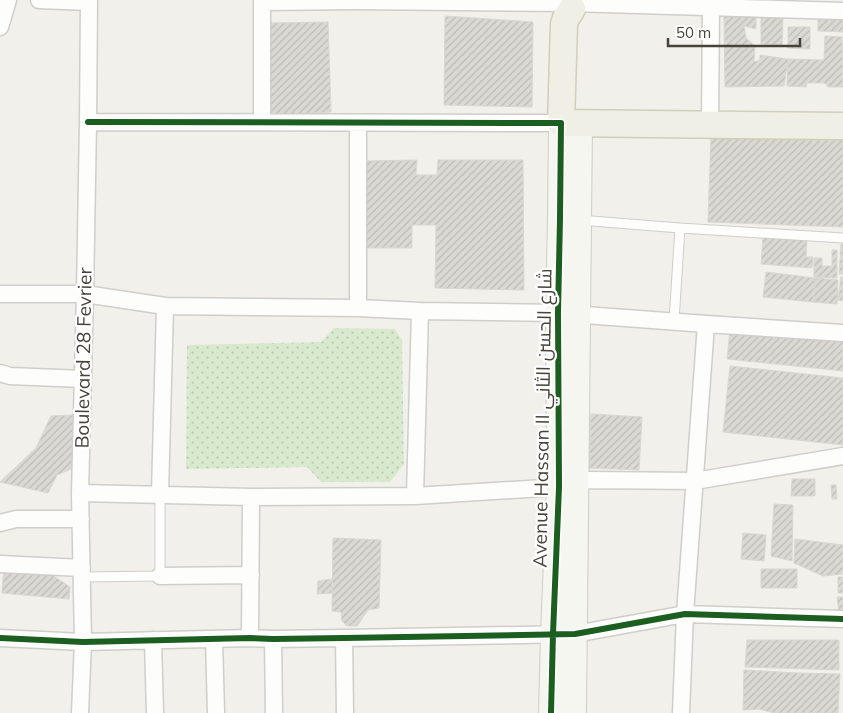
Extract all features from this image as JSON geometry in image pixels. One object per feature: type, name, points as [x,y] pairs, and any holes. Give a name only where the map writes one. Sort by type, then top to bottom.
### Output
[{"type":"main road","name":"Avenue Hassan II شارع الحسن الثاني","points":[[571,4],[579,28],[571,123]]},
{"type":"main road","points":[[571,123],[843,126]]},
{"type":"street","points":[[0,26],[8,0]]},
{"type":"street","points":[[39,0],[88,1]]},
{"type":"street","points":[[262,122],[262,2],[357,0],[843,11]]},
{"type":"street","name":"Boulevard 28 Fevrier","points":[[80,713],[83,642],[80,493],[88,122],[88,1]]},
{"type":"street","points":[[710,124],[711,8]]},
{"type":"street","points":[[88,122],[571,123]]},
{"type":"street","points":[[358,123],[358,308]]},
{"type":"street","name":"Avenue Hassan II شارع الحسن الثاني","points":[[568,313],[579,220],[571,123]]},
{"type":"street","name":"Avenue Hassan II شارع الحسن الثاني","points":[[551,713],[564,634],[568,485],[568,313],[560,218],[571,123]]},
{"type":"street","points":[[0,294],[85,294],[165,306],[568,313],[843,333]]},
{"type":"street","points":[[160,494],[165,306]]},
{"type":"street","points":[[415,496],[420,311]]},
{"type":"street","points":[[681,713],[685,614],[706,324]]},
{"type":"street","points":[[0,373],[10,376],[83,379]]},
{"type":"street","points":[[80,493],[251,497],[415,496],[568,485],[589,480],[695,481],[843,456]]},
{"type":"street","points":[[250,638],[251,497]]},
{"type":"street","points":[[0,522],[16,519],[81,519]]},
{"type":"street","points":[[0,564],[82,572]]},
{"type":"street","points":[[160,576],[251,575]]},
{"type":"street","points":[[0,638],[83,642],[564,634],[685,614],[843,619]]},
{"type":"street","name":"Avenue Hassan II شارع الحسن الثاني","points":[[564,634],[574,713]]},
{"type":"street","points":[[344,638],[345,713]]},
{"type":"street","points":[[214,639],[216,713]]},
{"type":"street","points":[[273,639],[274,713]]},
{"type":"street","points":[[153,640],[155,713]]},
{"type":"lane","points":[[579,220],[843,238]]},
{"type":"lane","points":[[674,322],[680,228]]},
{"type":"lane","points":[[82,572],[160,576],[160,494]]},
{"type":"green space","points":[[334,328],[395,329],[402,340],[404,464],[390,482],[321,482],[307,467],[186,469],[187,345],[321,342]]},
{"type":"building","points":[[843,14],[843,32],[818,31],[818,18]]},
{"type":"building","points":[[756,15],[756,29],[744,26],[746,38],[755,46],[754,62],[760,60],[760,55],[788,59],[784,86],[725,87],[724,16]]},
{"type":"building","points":[[445,16],[533,22],[532,107],[444,105]]},
{"type":"building","points":[[761,17],[783,17],[782,45],[761,44]]},
{"type":"building","points":[[328,22],[331,112],[271,115],[270,23]]},
{"type":"building","points":[[788,27],[810,27],[810,49],[788,48]]},
{"type":"building","points":[[825,36],[842,37],[843,87],[828,87],[825,83],[807,83],[806,87],[787,86],[788,59],[824,60]]},
{"type":"building","points":[[711,135],[843,140],[843,227],[708,222]]},
{"type":"building","points":[[417,160],[416,175],[437,175],[438,160],[523,160],[524,290],[435,288],[436,225],[412,225],[412,248],[363,248],[367,161]]},
{"type":"building","points":[[763,236],[807,239],[806,257],[813,257],[812,268],[761,264]]},
{"type":"building","points":[[841,244],[843,244],[843,274],[839,274]]},
{"type":"building","points":[[832,250],[837,250],[837,278],[814,277],[814,258],[822,258],[822,266],[832,266]]},
{"type":"building","points":[[766,272],[815,278],[813,302],[763,297]]},
{"type":"building","points":[[841,277],[843,277],[843,301],[838,300]]},
{"type":"building","points":[[815,278],[838,280],[837,304],[813,302]]},
{"type":"building","points":[[730,330],[843,342],[843,371],[727,359]]},
{"type":"building","points":[[730,366],[843,378],[843,445],[723,432]]},
{"type":"building","points":[[591,414],[642,417],[639,470],[589,468]]},
{"type":"building","points":[[73,415],[74,468],[57,475],[48,493],[0,482],[36,448],[51,416]]},
{"type":"building","points":[[792,479],[815,479],[815,496],[791,496]]},
{"type":"building","points":[[831,485],[836,485],[837,499],[832,499]]},
{"type":"building","points":[[774,504],[793,505],[792,561],[771,556]]},
{"type":"building","points":[[743,533],[766,535],[764,561],[741,559]]},
{"type":"building","points":[[333,538],[381,540],[379,608],[368,610],[357,626],[347,626],[342,621],[341,612],[332,611]]},
{"type":"building","points":[[795,539],[843,545],[843,574],[823,576],[794,563]]},
{"type":"building","points":[[5,556],[45,560],[52,575],[70,587],[69,599],[2,593]]},
{"type":"building","points":[[761,569],[797,569],[797,588],[761,588]]},
{"type":"building","points":[[838,577],[843,577],[843,593],[838,593]]},
{"type":"building","points":[[332,579],[332,593],[317,594],[318,581]]},
{"type":"building","points":[[837,597],[843,597],[843,613],[839,613]]},
{"type":"building","points":[[747,640],[839,640],[839,670],[745,667]]},
{"type":"building","points":[[744,670],[840,674],[838,713],[774,713],[759,709],[743,710]]},
{"type":"cycle path","points":[[88,122],[561,123],[558,313],[559,487],[551,713]]},
{"type":"cycle path","points":[[0,638],[83,642],[575,634],[685,614],[843,619]]}]
